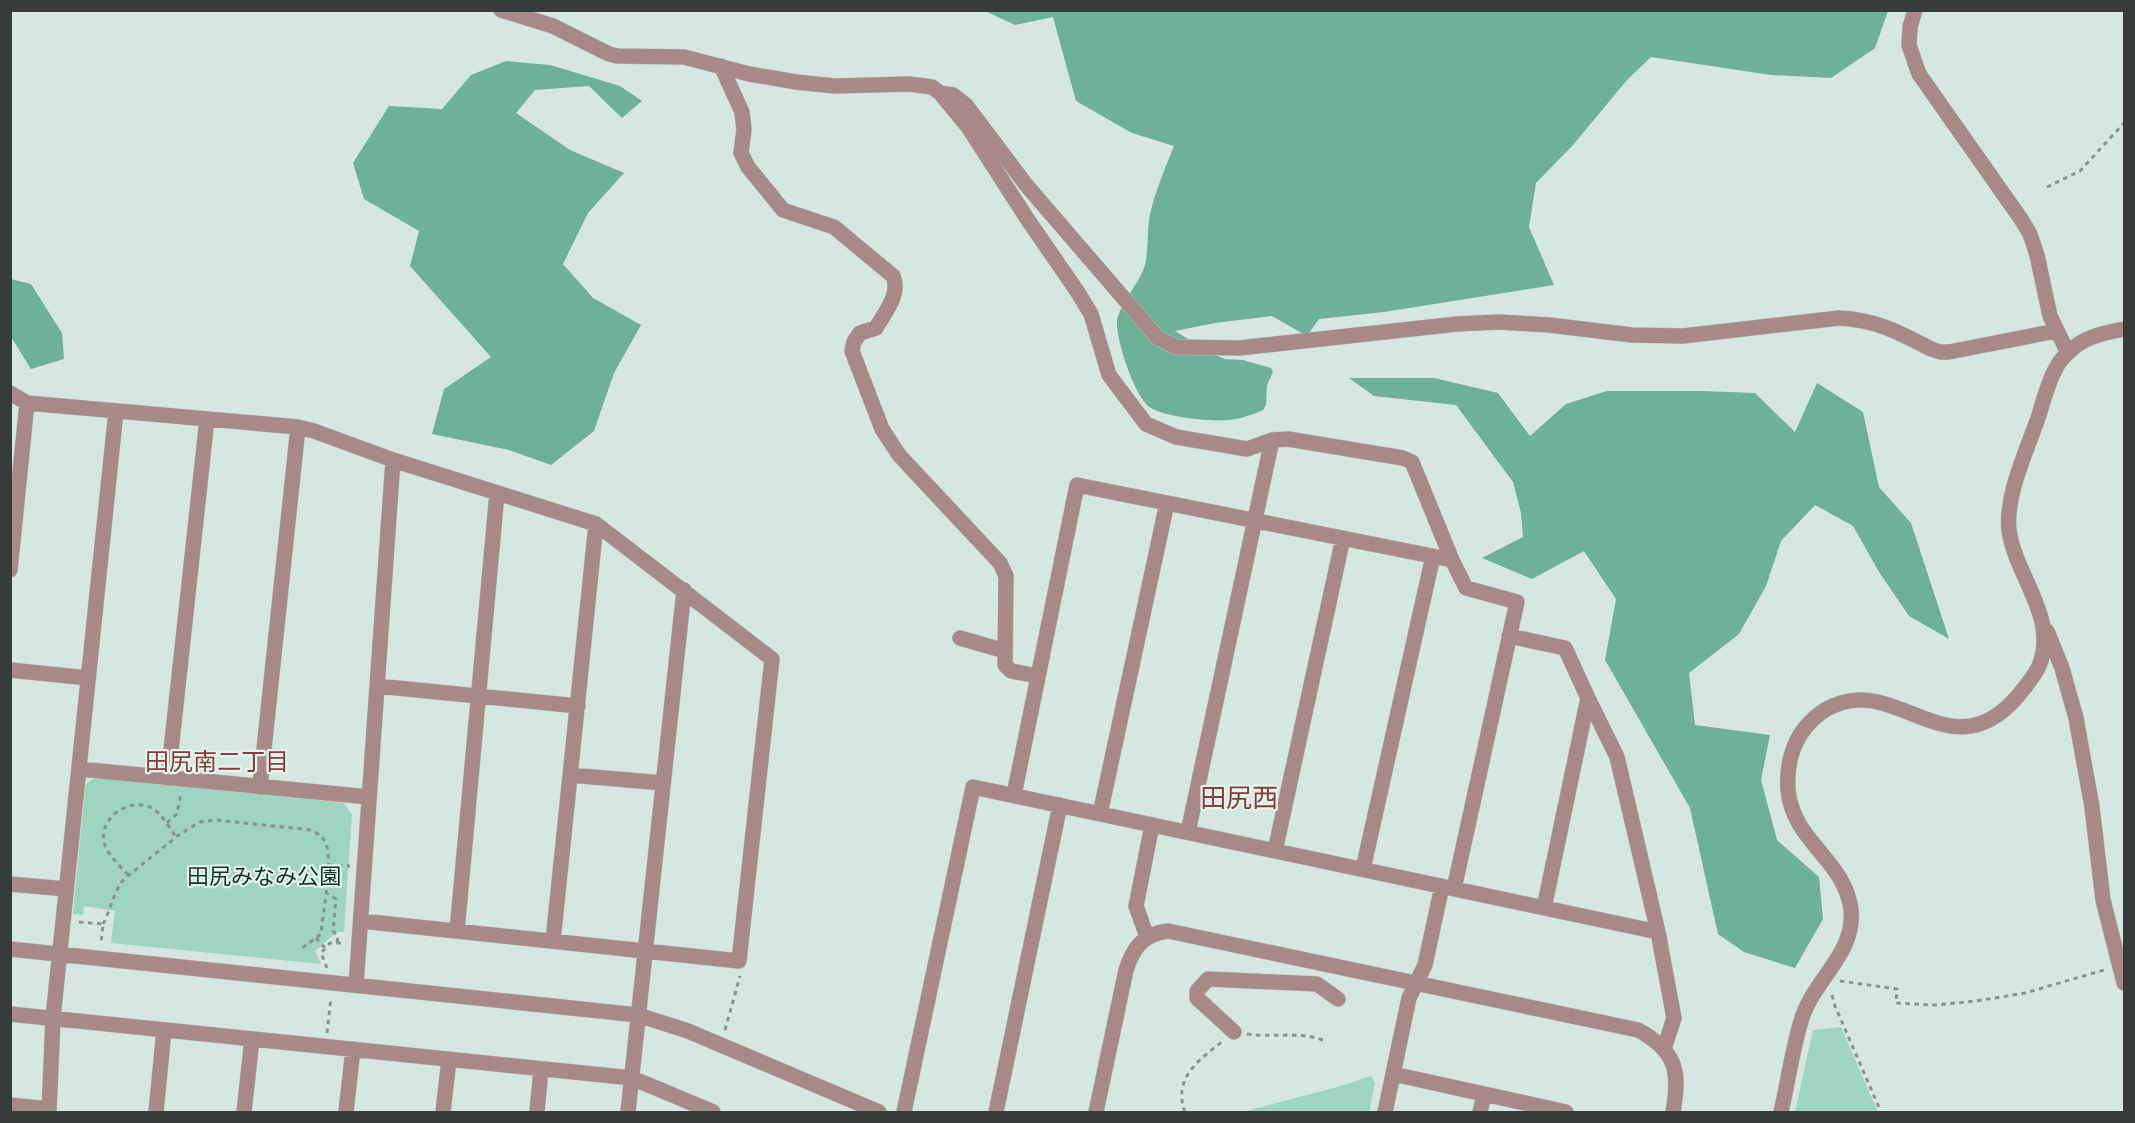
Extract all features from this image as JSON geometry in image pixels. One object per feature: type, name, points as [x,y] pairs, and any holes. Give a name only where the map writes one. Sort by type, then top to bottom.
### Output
[{"type":"street","points":[[501,10],[553,27],[609,54],[625,57],[684,57],[749,74],[835,86],[920,84],[932,87],[940,93],[986,152],[1028,220],[1077,291],[1091,314],[1109,375],[1146,424],[1176,437],[1247,449],[1272,440],[1288,439],[1403,458],[1412,462],[1452,560],[1466,588],[1517,602],[1448,888],[1425,965],[1409,998],[1385,1113]]},
{"type":"street","points":[[1915,10],[1909,36],[1913,63],[1926,87],[2030,234],[2037,255],[2049,316],[2068,353]]},
{"type":"street","points":[[721,66],[742,111],[744,129],[741,153],[748,167],[783,210],[834,227],[893,276],[897,284],[896,291],[876,328],[860,333],[854,342],[852,351],[882,429],[899,455],[1000,563],[1006,576],[1005,665],[1011,670],[1038,676]]},
{"type":"street","points":[[940,93],[952,95],[966,105],[1027,186],[1158,338],[1176,347],[1239,348],[1458,324],[1498,322],[1632,334],[1683,336],[1839,318],[1862,319],[1880,324],[1931,349],[1949,352],[2056,331]]},
{"type":"street","points":[[2124,329],[2077,344],[2054,371],[2018,476],[2009,515],[2013,548],[2062,668],[2076,717],[2092,807],[2103,900],[2124,983]]},
{"type":"street","points":[[10,393],[27,403],[314,431],[393,459],[596,524],[772,659],[739,960],[361,921]]},
{"type":"street","points":[[10,570],[27,403]]},
{"type":"street","points":[[10,1105],[49,1111],[52,1018],[117,411]]},
{"type":"street","points":[[176,778],[207,419]]},
{"type":"street","points":[[261,787],[298,428]]},
{"type":"street","points":[[1188,832],[1272,440]]},
{"type":"street","points":[[356,985],[393,459]]},
{"type":"street","points":[[1014,795],[1077,485],[1452,560]]},
{"type":"street","points":[[457,931],[497,493]]},
{"type":"street","points":[[1101,814],[1167,503]]},
{"type":"street","points":[[553,941],[596,524]]},
{"type":"street","points":[[1275,851],[1343,538]]},
{"type":"street","points":[[1363,869],[1433,556]]},
{"type":"street","points":[[628,1113],[684,590]]},
{"type":"street","points":[[1781,1113],[1801,1020],[1809,1002],[1831,977],[1847,941],[1851,925],[1850,907],[1844,882],[1803,831],[1792,812],[1788,766],[1797,741],[1812,720],[1847,701],[1883,702],[1947,726],[1965,727],[1991,719],[2012,702],[2028,684],[2038,667],[2044,643],[2041,617]]},
{"type":"street","points":[[1509,636],[1565,648],[1617,757],[1658,932],[1674,1018],[1664,1049]]},
{"type":"street","points":[[960,638],[1005,651]]},
{"type":"street","points":[[10,670],[88,678]]},
{"type":"street","points":[[377,686],[578,706]]},
{"type":"street","points":[[1544,908],[1588,698]]},
{"type":"street","points":[[79,769],[369,797]]},
{"type":"street","points":[[570,775],[663,783]]},
{"type":"street","points":[[904,1113],[973,787],[1658,932]]},
{"type":"street","points":[[996,1113],[1060,805]]},
{"type":"street","points":[[1148,937],[1136,906],[1152,825]]},
{"type":"street","points":[[10,884],[66,889]]},
{"type":"street","points":[[1096,1113],[1126,970],[1134,950],[1156,933],[1173,932],[1631,1028],[1653,1038],[1664,1049],[1677,1073],[1673,1113]]},
{"type":"street","points":[[10,949],[638,1015],[688,1031],[879,1113]]},
{"type":"street","points":[[1234,1032],[1197,998],[1197,991],[1208,979],[1318,980],[1338,999]]},
{"type":"street","points":[[10,1014],[632,1078],[713,1113]]},
{"type":"street","points":[[156,1113],[164,1030]]},
{"type":"street","points":[[244,1113],[252,1039]]},
{"type":"street","points":[[346,1113],[353,1049]]},
{"type":"street","points":[[443,1113],[449,1059]]},
{"type":"street","points":[[537,1113],[541,1068]]},
{"type":"street","points":[[1393,1074],[1566,1113]]},
{"type":"street","points":[[1480,1113],[1484,1095]]},
{"type":"path","points":[[2047,187],[2080,171],[2124,123]]},
{"type":"path","points":[[166,823],[177,814],[176,778]]},
{"type":"path","points":[[128,875],[105,845],[106,826],[110,817],[129,805],[144,805],[155,810],[177,837]]},
{"type":"path","points":[[101,946],[103,924],[111,910],[116,890],[128,875],[191,826],[216,820],[311,830],[320,834],[324,840],[327,847],[328,865],[321,934],[301,949]]},
{"type":"path","points":[[328,865],[351,866]]},
{"type":"path","points":[[325,892],[336,899],[333,931],[338,936],[337,943]]},
{"type":"path","points":[[63,920],[103,924]]},
{"type":"path","points":[[316,938],[325,948]]},
{"type":"path","points":[[327,968],[321,952],[330,943],[346,943]]},
{"type":"path","points":[[725,1032],[741,970],[739,960]]},
{"type":"path","points":[[1881,1113],[1835,1006],[1831,977],[1897,988],[1896,1003],[1935,1005],[2025,993],[2120,965]]},
{"type":"path","points":[[325,1046],[332,993]]},
{"type":"path","points":[[1185,1113],[1183,1088],[1193,1066],[1234,1032],[1260,1036],[1307,1035],[1323,1040]]},
{"type":"green space","points":[[985,11],[1888,11],[1875,48],[1831,78],[1771,75],[1651,57],[1627,80],[1573,145],[1536,183],[1529,227],[1554,285],[1384,312],[1319,319],[1307,336],[1272,316],[1175,331],[1200,349],[1225,359],[1243,360],[1271,368],[1273,372],[1267,385],[1266,405],[1263,410],[1241,418],[1220,420],[1175,416],[1148,406],[1132,379],[1117,330],[1120,310],[1144,267],[1152,206],[1174,146],[1132,133],[1076,101],[1053,17],[1015,25]]},
{"type":"green space","points":[[506,61],[550,65],[620,86],[642,101],[622,118],[589,86],[535,90],[516,113],[570,150],[624,173],[588,213],[563,264],[593,298],[641,325],[614,373],[594,431],[551,465],[509,450],[432,434],[444,389],[491,357],[410,266],[419,231],[364,199],[353,163],[389,106],[442,109],[471,75]]},
{"type":"green space","points":[[11,279],[31,284],[62,333],[64,359],[31,369],[11,337]]},
{"type":"green space","points":[[1349,378],[1434,378],[1498,393],[1530,436],[1566,404],[1607,391],[1755,393],[1795,432],[1817,383],[1863,412],[1879,487],[1911,523],[1949,639],[1909,616],[1879,572],[1853,526],[1815,505],[1781,541],[1766,586],[1739,634],[1689,673],[1695,725],[1770,735],[1761,780],[1777,840],[1819,877],[1823,919],[1795,968],[1744,952],[1718,934],[1690,808],[1605,660],[1616,599],[1584,551],[1532,579],[1482,558],[1523,537],[1521,513],[1513,482],[1456,405],[1374,396]]},
{"type":"green space","name":"田尻みなみ公園","points":[[96,777],[344,803],[352,815],[344,932],[337,932],[315,951],[321,964],[111,943],[115,911],[84,906],[83,915],[73,914],[85,789],[86,784]]},
{"type":"green space","points":[[1841,1027],[1878,1112],[1795,1112],[1813,1030]]},
{"type":"green space","points":[[1371,1076],[1375,1083],[1369,1112],[1247,1112],[1341,1086]]},
{"type":"district","name":"田尻南二丁目","points":[[217,762]]},
{"type":"district","name":"田尻西","points":[[1239,798]]}]
